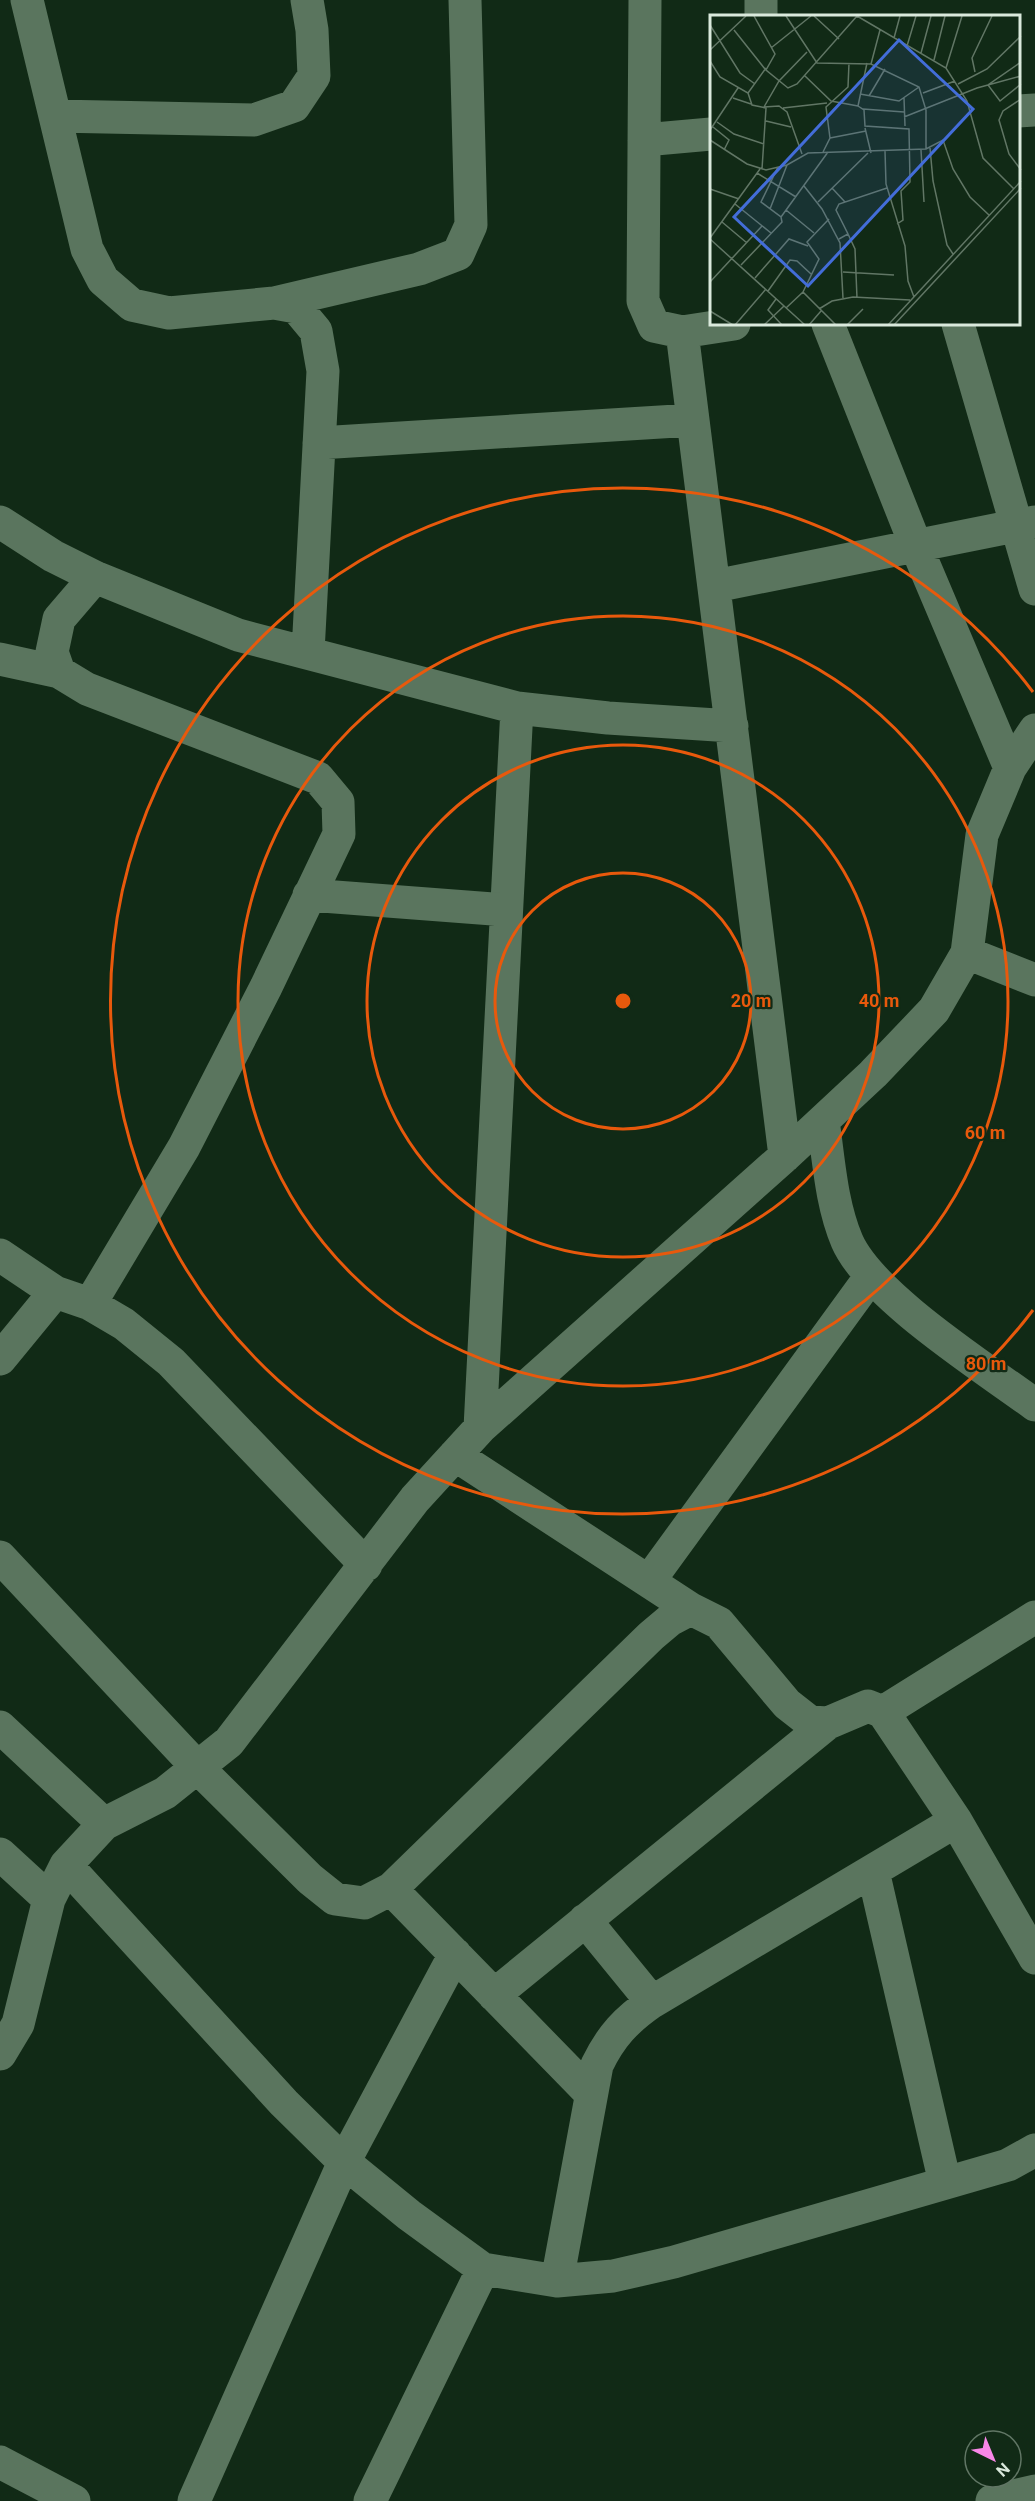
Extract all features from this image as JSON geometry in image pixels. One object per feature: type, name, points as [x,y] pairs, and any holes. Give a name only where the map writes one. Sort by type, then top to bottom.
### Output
[{"type":"street","points":[[27,0],[87,249],[103,280],[132,305],[169,313],[274,303],[419,268],[458,254],[471,225],[465,0]]},
{"type":"street","points":[[55,116],[254,120],[294,106],[314,76],[312,30],[307,0]]},
{"type":"street","points":[[645,0],[643,301],[654,326],[682,332],[722,326]]},
{"type":"street","points":[[1020,111],[1035,110]]},
{"type":"street","points":[[644,140],[710,134]]},
{"type":"street","points":[[274,303],[296,308],[316,331],[323,371],[308,652]]},
{"type":"street","points":[[829,326],[916,546],[1010,768]]},
{"type":"street","points":[[959,326],[1026,524],[1035,589]]},
{"type":"street","points":[[682,332],[785,1156]]},
{"type":"street","points":[[319,443],[693,420]]},
{"type":"street","points":[[0,522],[53,556],[95,577],[238,635],[517,708],[608,718],[732,726]]},
{"type":"street","points":[[715,586],[1026,524]]},
{"type":"street","points":[[59,672],[52,652],[59,619],[95,577]]},
{"type":"street","points":[[0,659],[59,672],[87,689],[318,778],[338,802],[339,834],[266,987],[184,1147],[90,1304]]},
{"type":"street","points":[[480,1428],[517,708]]},
{"type":"street","points":[[0,2054],[18,2024],[49,1899],[66,1865],[104,1824],[165,1793],[229,1742],[415,1500],[480,1428],[785,1156],[873,1074],[934,1010],[968,953],[982,835],[1010,768],[1035,730]]},
{"type":"street","points":[[309,895],[507,910]]},
{"type":"street","points":[[968,953],[1035,980]]},
{"type":"street","points":[[823,1121],[836,1207],[848,1243],[871,1276],[914,1316],[1035,1405]]},
{"type":"street","points":[[0,1255],[55,1292],[90,1304],[124,1324],[171,1362],[366,1565]]},
{"type":"street","points":[[649,1581],[871,1276]]},
{"type":"street","points":[[0,1359],[55,1292]]},
{"type":"street","points":[[455,1455],[691,1609],[719,1623],[795,1710],[810,1722],[828,1724]]},
{"type":"street","points":[[0,1557],[198,1768],[310,1879],[335,1899],[364,1903],[391,1889],[651,1636],[670,1620],[691,1609]]},
{"type":"street","points":[[883,1712],[1035,1617]]},
{"type":"street","points":[[494,1995],[828,1724],[868,1706],[883,1712],[956,1821],[1035,1958]]},
{"type":"street","points":[[0,1727],[104,1824]]},
{"type":"street","points":[[557,2280],[597,2065],[609,2040],[633,2015],[652,2002],[956,1821]]},
{"type":"street","points":[[0,1854],[49,1899]]},
{"type":"street","points":[[66,1865],[284,2103],[344,2162],[409,2215],[483,2269],[557,2280],[613,2276],[674,2262],[1008,2165],[1035,2150]]},
{"type":"street","points":[[873,1870],[945,2183]]},
{"type":"street","points":[[391,1889],[591,2094]]},
{"type":"street","points":[[585,1920],[652,2002]]},
{"type":"street","points":[[194,2501],[344,2162],[455,1954]]},
{"type":"street","points":[[370,2501],[483,2269]]},
{"type":"street","points":[[0,2462],[74,2501]]},
{"type":"street","points":[[993,2501],[1035,2491]]}]
